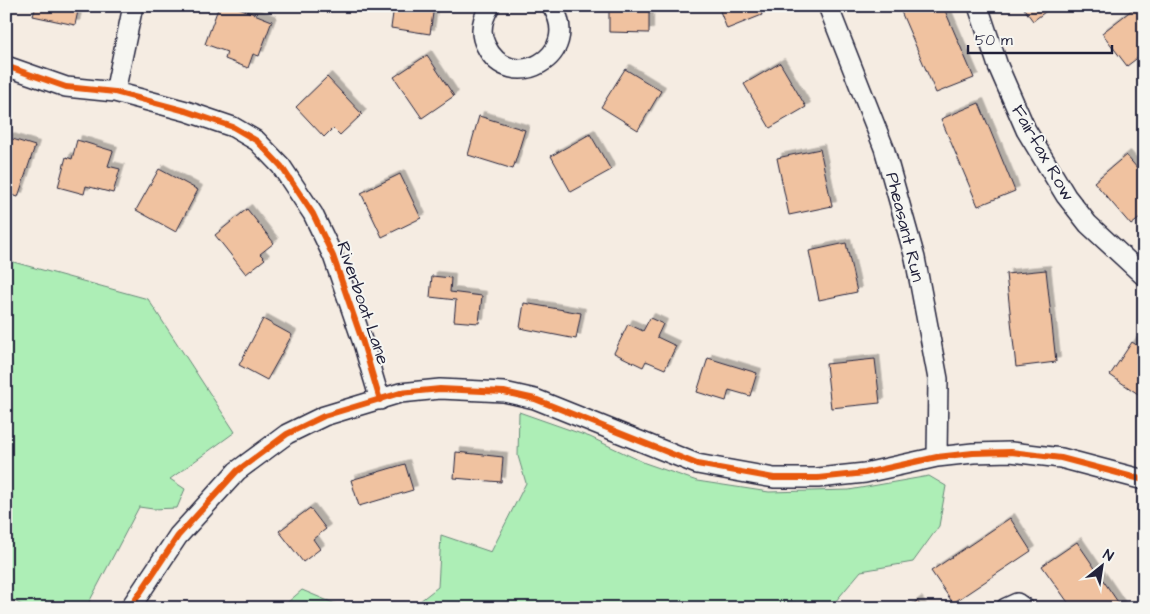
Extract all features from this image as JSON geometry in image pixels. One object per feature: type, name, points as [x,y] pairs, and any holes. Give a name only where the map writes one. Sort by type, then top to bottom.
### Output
[{"type":"street","points":[[115,92],[133,6]]},
{"type":"street","points":[[490,6],[484,15],[482,28],[483,41],[489,53],[498,62],[510,68],[523,70],[536,67],[555,51],[560,39],[560,26],[557,14],[552,6]]},
{"type":"street","name":"Pheasant Run","points":[[828,6],[884,148],[915,258],[938,379],[937,457]]},
{"type":"street","name":"Fairfax Row","points":[[978,6],[998,66],[1026,130],[1066,196],[1088,224],[1144,276]]},
{"type":"street","name":"Riverboat Lane","points":[[6,66],[66,87],[115,92],[186,111],[233,128],[257,142],[281,166],[313,214],[333,256],[363,343],[380,400]]},
{"type":"street","points":[[130,608],[178,536],[237,471],[287,434],[324,416],[400,393],[440,389],[504,392],[535,399],[697,464],[774,478],[818,478],[866,473],[937,457],[972,453],[1011,452],[1061,458],[1144,480]]},
{"type":"street","points":[[1006,608],[1017,603],[1024,608]]},
{"type":"green space","points":[[6,260],[148,299],[235,432],[170,479],[185,489],[177,508],[153,509],[139,507],[86,608],[28,608],[6,597]]},
{"type":"green space","points":[[519,412],[590,437],[645,463],[697,481],[769,492],[849,490],[929,476],[946,486],[939,526],[913,562],[861,571],[830,608],[411,608],[438,587],[441,535],[491,552],[526,483],[518,456]]},
{"type":"green space","points":[[302,590],[345,608],[281,608]]},
{"type":"building","points":[[36,6],[79,6],[75,25],[33,16]]},
{"type":"building","points":[[219,6],[234,6],[272,21],[259,56],[253,54],[248,68],[225,59],[227,52],[205,44]]},
{"type":"building","points":[[394,6],[434,6],[430,34],[391,28]]},
{"type":"building","points":[[609,6],[649,6],[649,33],[609,32]]},
{"type":"building","points":[[718,6],[759,6],[762,15],[727,29]]},
{"type":"building","points":[[943,6],[974,78],[936,93],[899,7]]},
{"type":"building","points":[[1022,6],[1053,6],[1033,21]]},
{"type":"building","points":[[1137,6],[1144,6],[1144,53],[1127,66],[1102,33]]},
{"type":"building","points":[[427,55],[454,96],[422,118],[394,77]]},
{"type":"building","points":[[780,63],[806,107],[770,128],[744,84]]},
{"type":"building","points":[[625,69],[661,91],[638,130],[601,107]]},
{"type":"building","points":[[327,77],[362,114],[340,135],[333,128],[324,137],[296,107]]},
{"type":"building","points":[[979,103],[1015,191],[978,206],[941,119]]},
{"type":"building","points":[[479,116],[525,130],[513,169],[468,155]]},
{"type":"building","points":[[590,134],[611,170],[571,192],[551,156]]},
{"type":"building","points":[[6,137],[35,146],[18,197],[6,193]]},
{"type":"building","points":[[77,140],[113,151],[108,166],[120,169],[113,193],[86,186],[84,194],[58,187],[66,157],[72,159]]},
{"type":"building","points":[[820,149],[832,206],[789,215],[777,158]]},
{"type":"building","points":[[1126,155],[1144,176],[1144,215],[1131,225],[1094,182]]},
{"type":"building","points":[[159,169],[198,190],[176,232],[136,210]]},
{"type":"building","points":[[400,174],[421,218],[382,237],[361,193]]},
{"type":"building","points":[[247,209],[274,243],[260,254],[265,259],[246,274],[215,235]]},
{"type":"building","points":[[846,243],[857,292],[819,300],[809,251]]},
{"type":"building","points":[[1046,270],[1056,362],[1016,367],[1006,274]]},
{"type":"building","points":[[432,276],[451,278],[450,292],[482,296],[479,323],[454,321],[456,300],[430,297]]},
{"type":"building","points":[[524,303],[581,313],[576,339],[520,328]]},
{"type":"building","points":[[650,318],[663,324],[657,337],[676,346],[665,369],[646,361],[643,367],[614,353],[628,324],[643,331]]},
{"type":"building","points":[[263,319],[292,335],[267,380],[239,365]]},
{"type":"building","points":[[1132,342],[1144,350],[1144,398],[1110,375]]},
{"type":"building","points":[[708,358],[757,373],[750,396],[729,390],[726,401],[697,392]]},
{"type":"building","points":[[875,359],[880,403],[831,408],[826,364]]},
{"type":"building","points":[[456,452],[503,457],[501,482],[454,478]]},
{"type":"building","points":[[405,464],[413,490],[359,506],[351,480]]},
{"type":"building","points":[[310,508],[326,529],[313,539],[320,549],[303,562],[279,531]]},
{"type":"building","points":[[1010,518],[1031,551],[953,603],[931,571]]},
{"type":"building","points":[[1077,542],[1122,608],[1072,608],[1042,566]]},
{"type":"building","points":[[917,601],[922,608],[908,608]]},
{"type":"cycle path","points":[[6,66],[66,87],[115,92],[186,111],[233,127],[257,141],[281,166],[313,214],[333,256],[363,343],[380,400]]},
{"type":"cycle path","points":[[130,608],[178,536],[237,471],[287,434],[324,416],[400,393],[440,389],[504,392],[535,399],[697,464],[774,478],[818,478],[865,473],[937,457],[973,453],[1011,452],[1061,458],[1144,480]]}]
